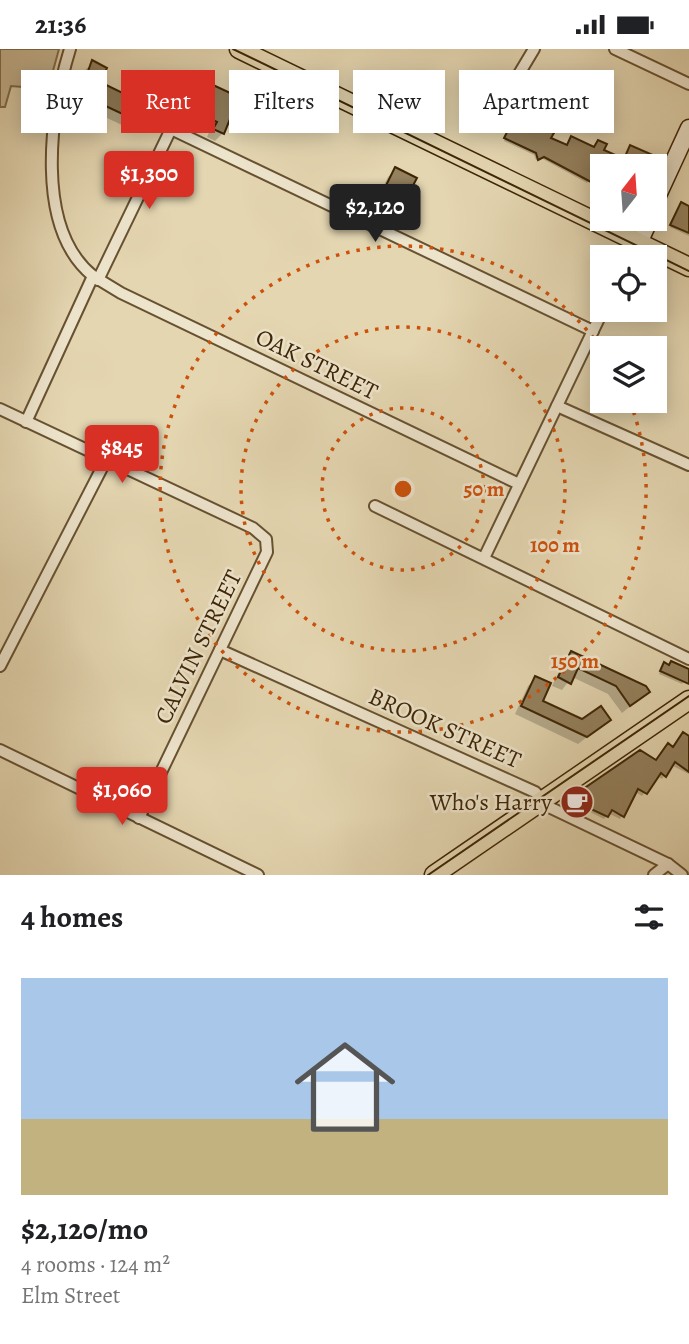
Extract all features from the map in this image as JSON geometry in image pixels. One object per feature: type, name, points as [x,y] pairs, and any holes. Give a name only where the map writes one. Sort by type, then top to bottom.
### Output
[{"type":"main road","points":[[239,49],[630,245]]},
{"type":"main road","points":[[667,259],[689,267]]},
{"type":"main road","points":[[434,875],[689,700]]},
{"type":"street","points":[[70,49],[56,117],[55,202],[62,237],[79,264],[96,278]]},
{"type":"street","points":[[521,70],[534,49]]},
{"type":"street","points":[[615,49],[689,84]]},
{"type":"street","points":[[667,175],[689,128]]},
{"type":"street","points":[[26,422],[171,129],[593,331]]},
{"type":"street","name":"OAK STREET","points":[[96,278],[519,484]]},
{"type":"street","points":[[484,558],[597,322]]},
{"type":"street","points":[[558,402],[689,465]]},
{"type":"street","points":[[0,409],[106,460],[0,666]]},
{"type":"street","name":"CALVIN STREET","points":[[106,460],[261,533],[267,543],[267,552],[139,818]]},
{"type":"street","points":[[375,506],[689,659]]},
{"type":"street","name":"BROOK STREET","points":[[220,650],[536,792],[552,808],[668,864],[682,875]]},
{"type":"street","points":[[0,750],[258,875]]},
{"type":"street","points":[[654,875],[668,864]]},
{"type":"shaded area","points":[[0,49],[59,49],[53,70],[21,70],[21,87],[11,86],[5,107],[0,107]]},
{"type":"building","points":[[92,60],[107,68],[106,70],[88,70]]},
{"type":"building","points":[[107,85],[121,92],[121,113],[107,107]]},
{"type":"building","points":[[215,86],[229,92],[229,122],[224,134],[215,130]]},
{"type":"building","points":[[507,133],[554,133],[551,138],[567,145],[571,136],[594,147],[598,140],[607,144],[604,150],[613,154],[590,154],[590,181],[544,157],[538,160],[536,153],[504,138]]},
{"type":"building","points":[[630,145],[650,154],[626,154]]},
{"type":"building","points":[[395,167],[417,178],[399,212],[378,202]]},
{"type":"building","points":[[681,202],[689,206],[689,233],[670,225]]},
{"type":"building","points":[[571,651],[646,686],[650,692],[630,706],[616,686],[578,668],[571,684],[558,677]]},
{"type":"building","points":[[671,661],[689,669],[689,684],[660,671],[664,662],[669,665]]},
{"type":"building","points":[[535,676],[551,683],[543,701],[582,719],[601,706],[611,720],[587,737],[521,706]]},
{"type":"building","points":[[683,732],[689,736],[689,772],[675,762],[666,777],[661,773],[647,794],[638,789],[624,817],[612,810],[608,817],[589,808],[586,814],[566,804],[570,798],[640,750],[656,760],[668,743],[673,747]]},
{"type":"tram line","points":[[233,49],[689,271]]},
{"type":"tram line","points":[[428,875],[689,696]]},
{"type":"place","name":"Who's Harry","points":[[577,802]]}]
